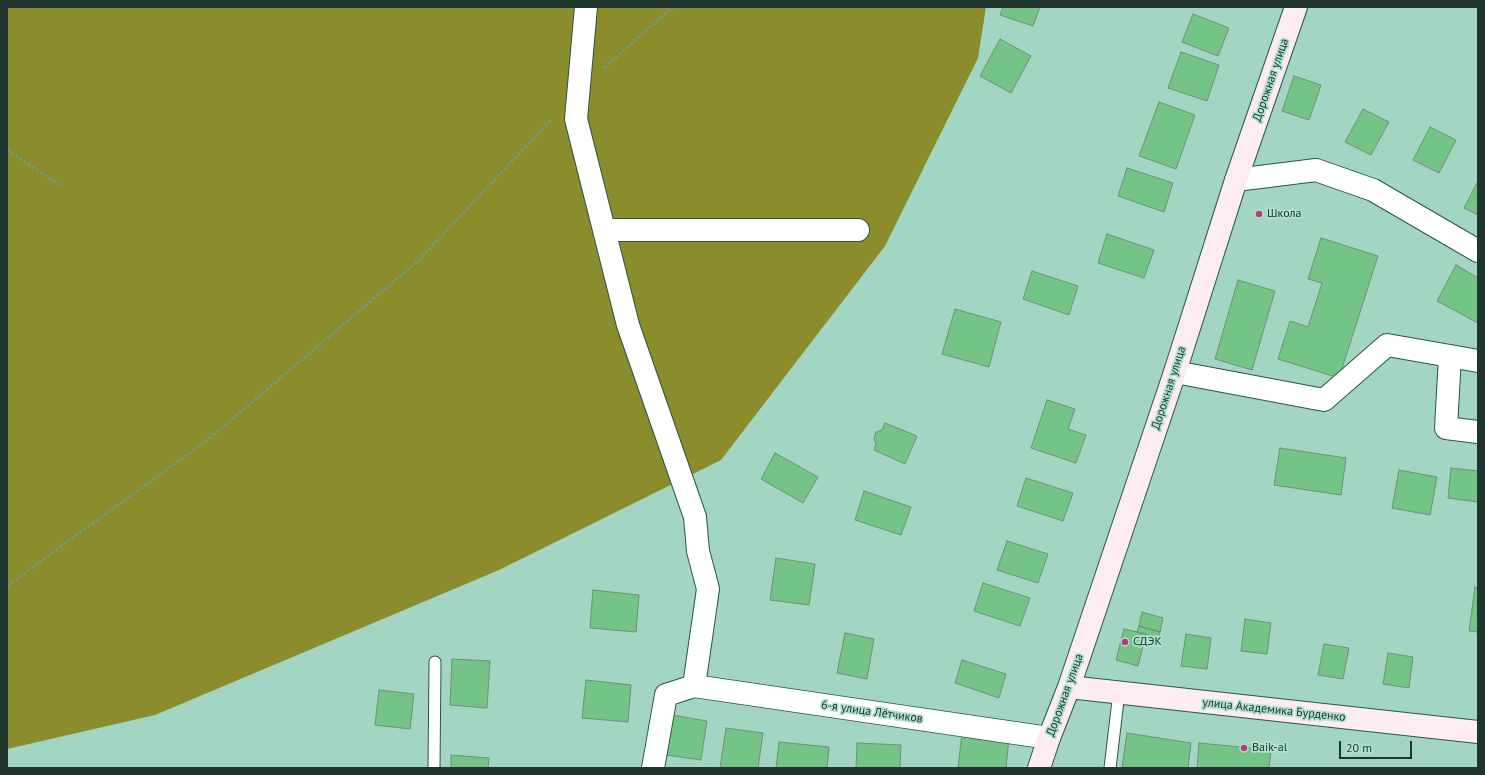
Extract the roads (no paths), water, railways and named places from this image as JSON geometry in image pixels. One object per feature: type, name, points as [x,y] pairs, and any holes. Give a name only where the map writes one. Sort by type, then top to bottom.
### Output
[{"type":"main road","name":"Дорожная улица","points":[[1039,768],[1069,687],[1175,372],[1236,180],[1296,7]]},
{"type":"main road","name":"улица Академика Бурденко","points":[[1069,687],[1478,732]]},
{"type":"street","points":[[586,7],[576,119],[628,325],[695,518],[698,551],[708,589],[694,686],[666,695],[653,768]]},
{"type":"street","points":[[1236,180],[1316,170],[1373,190],[1478,251]]},
{"type":"street","points":[[604,230],[858,230]]},
{"type":"street","points":[[1175,372],[1324,400],[1388,345],[1478,361]]},
{"type":"street","points":[[1450,356],[1446,428],[1478,432]]},
{"type":"street","name":"6-я улица Лётчиков","points":[[694,686],[1049,738]]},
{"type":"lane","points":[[434,768],[435,662]]},
{"type":"lane","points":[[1110,768],[1119,692]]},
{"type":"place","name":"Школа","points":[[1259,214]]},
{"type":"place","name":"СДЭК","points":[[1125,642]]},
{"type":"place","name":"Baik-al","points":[[1244,748]]}]
